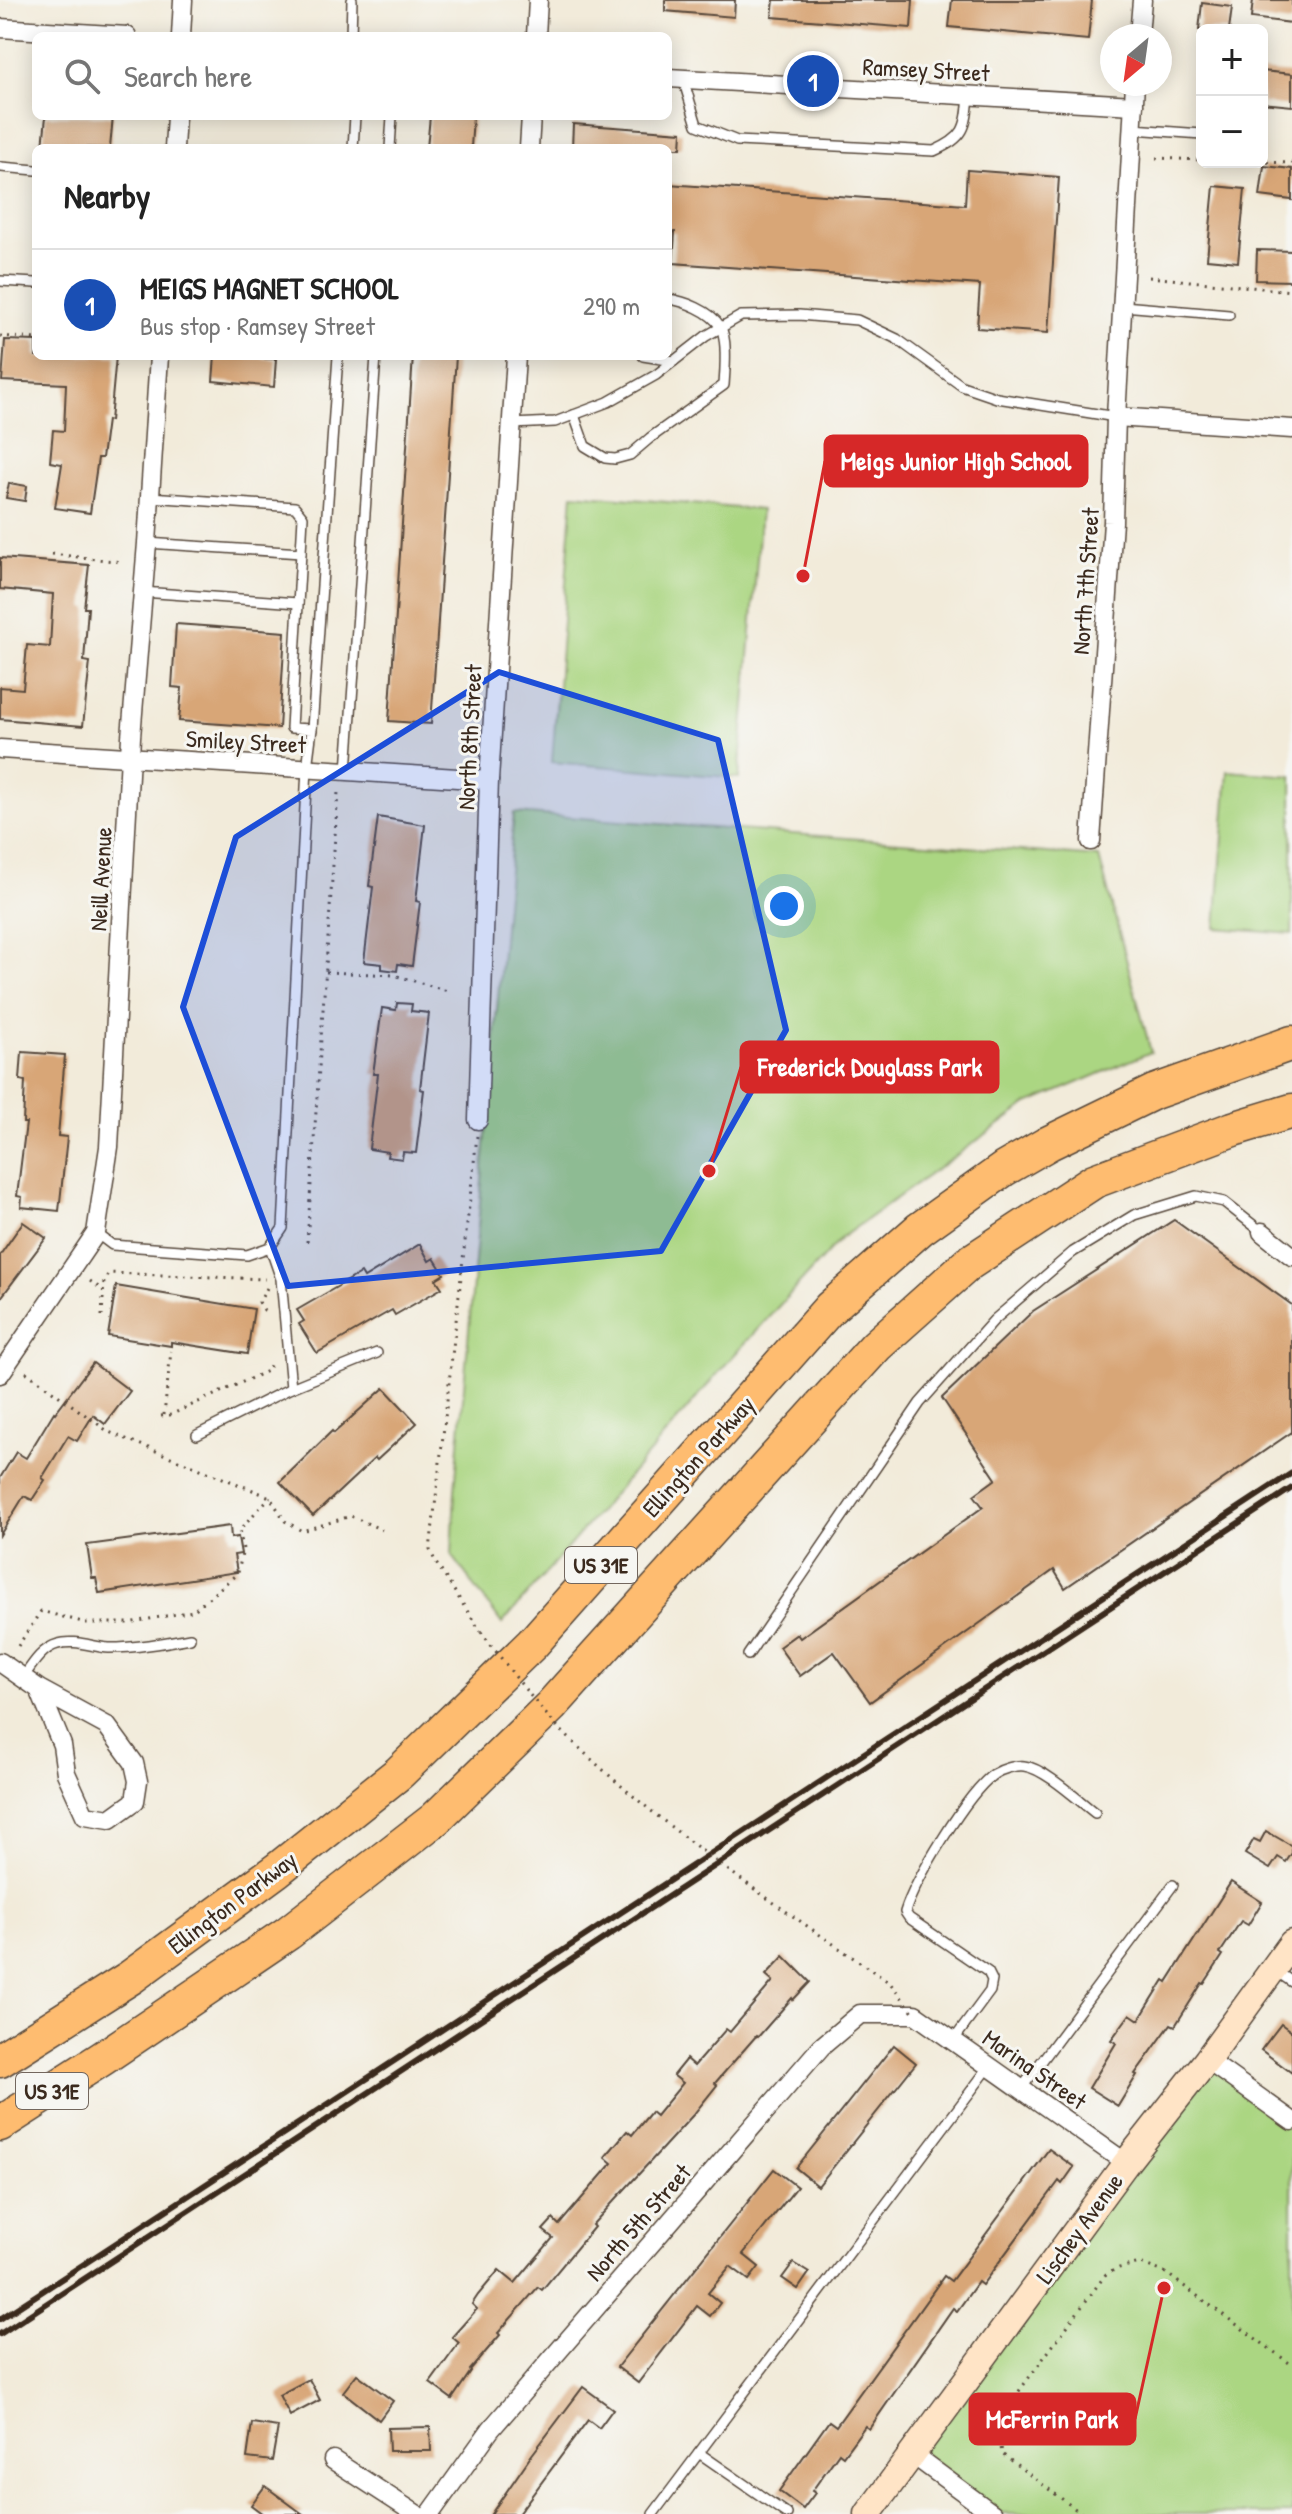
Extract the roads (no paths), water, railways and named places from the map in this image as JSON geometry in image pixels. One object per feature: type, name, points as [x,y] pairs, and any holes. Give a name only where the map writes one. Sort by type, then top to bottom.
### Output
[{"type":"highway","name":"Ellington Parkway","points":[[0,2060],[131,1977],[277,1870],[399,1773],[532,1644],[830,1308],[920,1229],[1004,1169],[1049,1143],[1154,1092],[1292,1043]]},
{"type":"highway","name":"US 31E","points":[[0,2124],[288,1933],[435,1819],[551,1706],[876,1346],[969,1263],[1094,1181],[1233,1129],[1292,1111]]},
{"type":"highway","points":[[1233,1129],[1292,1121]]},
{"type":"highway","points":[[0,2148],[59,2102],[103,2058]]},
{"type":"street","points":[[181,32],[183,0]]},
{"type":"street","points":[[536,32],[538,0]]},
{"type":"street","points":[[1140,24],[1142,0]]},
{"type":"street","points":[[0,28],[64,32]]},
{"type":"street","name":"Ramsey Street","points":[[675,78],[1134,105]]},
{"type":"street","name":"North 7th Street","points":[[1091,841],[1113,522],[1134,96]]},
{"type":"street","points":[[174,144],[176,120]]},
{"type":"street","points":[[529,144],[531,120]]},
{"type":"street","name":"Neill Avenue","points":[[2,1369],[96,1233],[109,1147],[131,758],[159,360]]},
{"type":"street","name":"North 8th Street","points":[[478,1120],[489,780],[516,360]]},
{"type":"street","points":[[1116,417],[1292,429]]},
{"type":"street","name":"Smiley Street","points":[[0,749],[489,780]]},
{"type":"street","points":[[1262,1232],[1292,1256]]},
{"type":"street","points":[[0,1662],[39,1689],[107,1726],[134,1763],[138,1781],[135,1801],[110,1819],[85,1815],[66,1773],[62,1745],[39,1689]]},
{"type":"street","name":"Lischey Avenue","points":[[868,2514],[1126,2163],[1207,2060],[1283,1975],[1292,1943]]},
{"type":"street","name":"North 5th Street","points":[[430,2514],[491,2429],[821,2047],[860,2014],[915,2014]]},
{"type":"street","name":"Marina Street","points":[[915,2014],[1126,2163]]},
{"type":"street","points":[[1207,2060],[1292,2121]]},
{"type":"street","points":[[912,2454],[993,2514]]},
{"type":"street","points":[[333,2460],[416,2514]]},
{"type":"lane","points":[[351,32],[352,0]]},
{"type":"lane","points":[[675,78],[697,125],[737,141],[934,151],[955,142],[966,126],[969,96]]},
{"type":"lane","points":[[353,144],[355,120]]},
{"type":"lane","points":[[390,144],[392,120]]},
{"type":"lane","points":[[1133,129],[1196,134]]},
{"type":"lane","points":[[1,167],[32,170]]},
{"type":"lane","points":[[0,281],[32,283]]},
{"type":"lane","points":[[574,415],[585,446],[605,458],[615,459],[630,455],[724,385],[725,358],[721,328],[693,306],[672,300]]},
{"type":"lane","points":[[1123,306],[1229,315]]},
{"type":"lane","points":[[512,424],[555,422],[608,402],[656,375],[741,316],[816,315],[857,320],[897,339],[962,386],[997,398],[1116,417]]},
{"type":"lane","points":[[96,1233],[112,1245],[247,1255],[270,1247],[283,1228],[307,768],[338,360]]},
{"type":"lane","points":[[347,771],[376,360]]},
{"type":"lane","points":[[668,360],[674,361]]},
{"type":"lane","points":[[150,497],[295,507],[303,517],[291,728],[312,729]]},
{"type":"lane","points":[[147,543],[301,553]]},
{"type":"lane","points":[[142,592],[298,603]]},
{"type":"lane","points":[[748,1655],[920,1403],[994,1320],[1073,1252],[1134,1215],[1196,1196],[1224,1202],[1262,1232]]},
{"type":"lane","points":[[270,1247],[281,1279],[291,1388]]},
{"type":"lane","points":[[197,1435],[291,1388],[377,1353]]},
{"type":"lane","points":[[23,1678],[36,1658],[55,1644],[140,1647],[190,1638]]},
{"type":"lane","points":[[953,2041],[990,1991],[992,1980],[988,1972],[909,1918],[905,1912],[928,1862],[972,1798],[994,1774],[1012,1767],[1024,1766],[1037,1770],[1095,1813]]},
{"type":"lane","points":[[1021,2089],[1173,1885]]},
{"type":"lane","points":[[653,2514],[989,2067]]},
{"type":"lane","points":[[699,2453],[787,2514]]},
{"type":"railway","points":[[0,2319],[1292,1473]]},
{"type":"railway","points":[[0,2334],[1292,1488]]},
{"type":"place","name":"MEIGS MAGNET SCHOOL","points":[[813,81]]},
{"type":"place","name":"Meigs Junior High School","points":[[803,576]]},
{"type":"place","name":"Frederick Douglass Park","points":[[709,1171]]},
{"type":"place","name":"McFerrin Park","points":[[1164,2288]]}]
